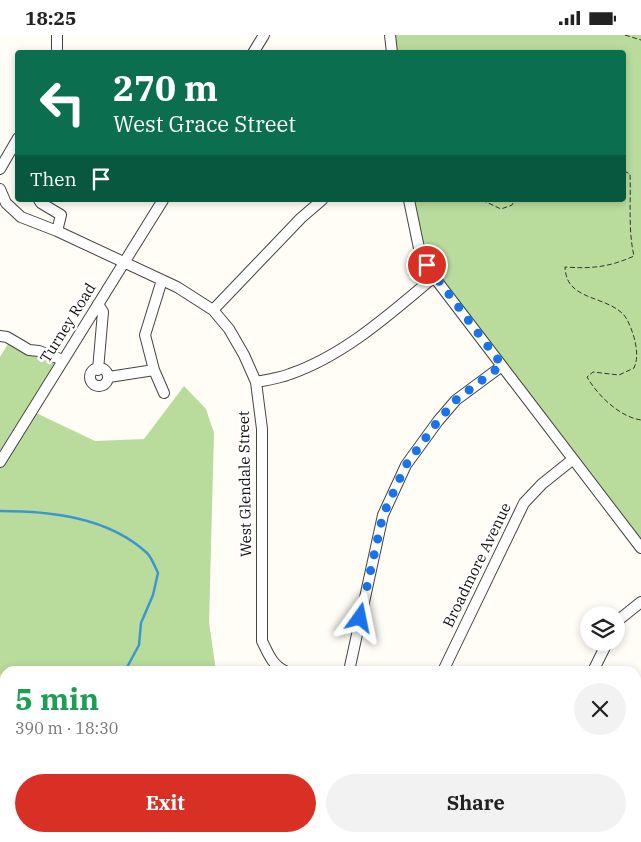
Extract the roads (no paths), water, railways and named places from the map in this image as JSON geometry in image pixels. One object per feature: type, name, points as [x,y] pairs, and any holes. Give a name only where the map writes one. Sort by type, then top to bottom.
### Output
[{"type":"street","points":[[57,35],[57,50]]},
{"type":"street","points":[[255,50],[264,35]]},
{"type":"street","points":[[390,35],[392,50]]},
{"type":"street","points":[[0,169],[15,143]]},
{"type":"street","name":"West Glendale Street","points":[[1,193],[12,210],[21,217],[57,231],[162,280],[213,310],[228,329],[256,382],[262,429],[262,641],[270,657],[280,666]]},
{"type":"street","points":[[40,202],[61,215],[57,231]]},
{"type":"street","name":"Turney Road","points":[[0,462],[162,202]]},
{"type":"street","points":[[213,310],[301,218],[320,202]]},
{"type":"street","points":[[409,202],[420,253],[434,277],[641,548]]},
{"type":"street","points":[[256,382],[290,374],[331,355],[382,320],[434,277]]},
{"type":"street","points":[[162,280],[145,335],[154,369],[164,393]]},
{"type":"street","points":[[98,304],[102,312],[98,370]]},
{"type":"street","points":[[0,336],[7,337],[29,350],[39,351],[63,360]]},
{"type":"street","points":[[350,666],[383,515],[406,465],[456,400],[502,365]]},
{"type":"street","points":[[110,377],[108,373],[98,370],[90,372],[88,376],[90,382],[104,385],[110,377],[154,369]]},
{"type":"street","name":"Broadmore Avenue","points":[[445,666],[524,503],[542,484],[572,460]]},
{"type":"street","points":[[625,615],[641,602]]},
{"type":"street","points":[[596,666],[603,651]]},
{"type":"waterway","points":[[0,511],[58,515],[97,524],[115,531],[132,541],[149,555],[158,573],[153,595],[141,623],[139,645],[128,666]]}]
